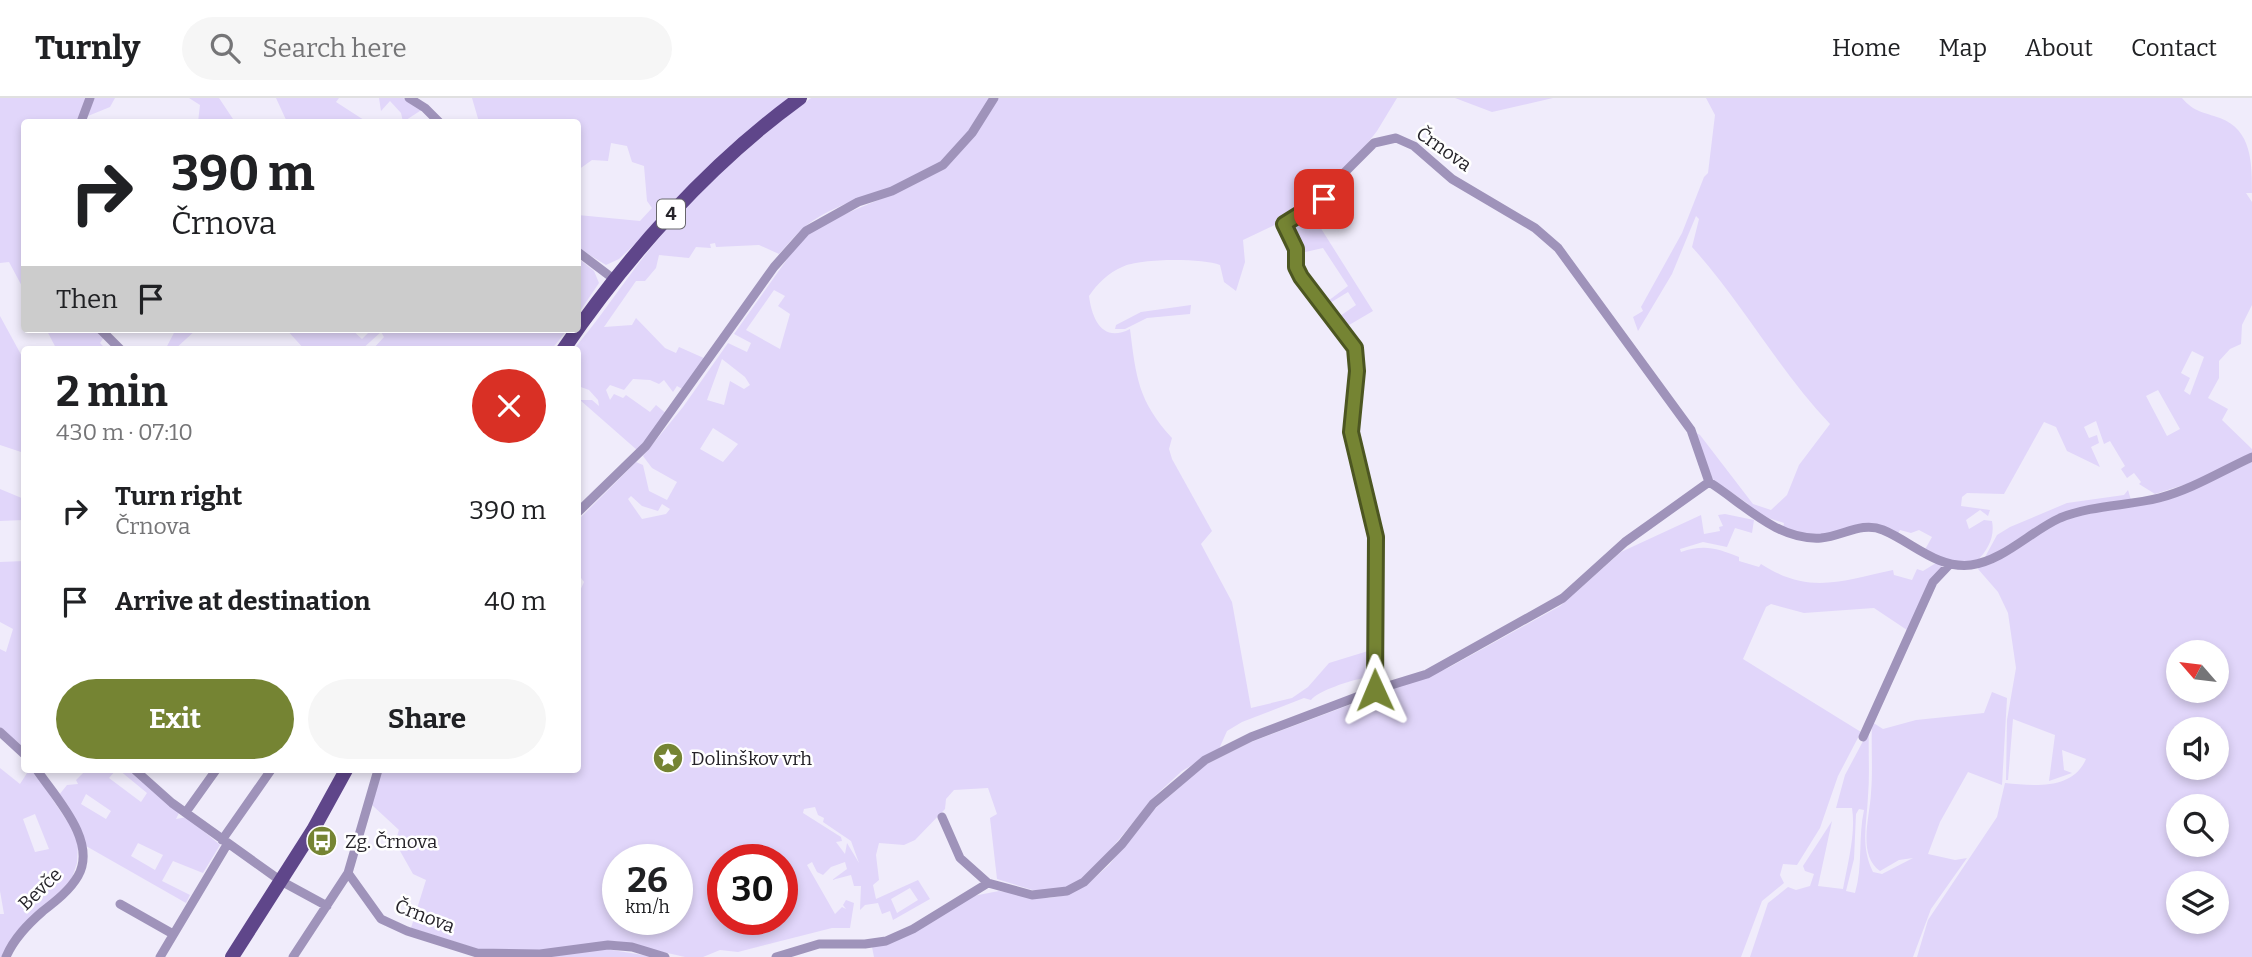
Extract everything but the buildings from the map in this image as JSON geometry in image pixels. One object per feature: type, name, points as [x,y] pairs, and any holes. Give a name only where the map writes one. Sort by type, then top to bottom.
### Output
[{"type":"main road","name":"4","points":[[581,326],[615,280],[673,212],[738,149],[800,98]]},
{"type":"main road","points":[[232,957],[281,881],[344,773]]},
{"type":"street","points":[[82,119],[90,98]]},
{"type":"street","points":[[409,98],[425,107],[436,119]]},
{"type":"street","points":[[581,509],[646,446],[774,267],[806,232],[858,202],[892,191],[943,165],[972,133],[994,98]]},
{"type":"street","name":"Črnova","points":[[1375,690],[1376,537],[1351,432],[1357,371],[1355,348],[1301,277],[1296,267],[1296,249],[1284,224],[1324,199],[1345,172],[1374,143],[1396,138],[1414,146],[1452,178],[1503,206],[1558,248],[1691,430],[1709,482]]},
{"type":"street","points":[[581,254],[615,280]]},
{"type":"street","points":[[104,333],[117,346]]},
{"type":"street","points":[[942,817],[960,858],[988,883],[1032,895],[1067,891],[1102,865],[1153,804],[1205,760],[1251,737],[1375,690],[1427,674],[1563,598],[1625,542],[1709,482],[1782,531],[1821,538],[1871,527],[1882,530],[1917,551],[1950,564],[1977,564],[2063,517],[2157,498],[2201,483],[2252,457]]},
{"type":"street","points":[[1863,737],[1933,583],[1950,564]]},
{"type":"street","points":[[0,733],[21,751]]},
{"type":"street","name":"Bevče","points":[[6,957],[21,931],[66,891],[82,864],[83,851],[77,830],[39,773]]},
{"type":"street","points":[[139,773],[186,812],[281,881],[327,906]]},
{"type":"street","points":[[186,812],[214,773]]},
{"type":"street","points":[[160,957],[225,841],[269,773]]},
{"type":"street","points":[[293,957],[348,873],[377,773]]},
{"type":"street","name":"Črnova","points":[[348,873],[381,919],[407,931],[477,953],[540,954],[608,945],[632,947],[665,957]]},
{"type":"street","points":[[776,957],[819,944],[886,941],[913,929],[988,883]]},
{"type":"street","points":[[120,904],[173,934]]},
{"type":"shaded area","points":[[0,98],[89,98],[80,119],[21,119],[21,284],[9,262],[0,263]]},
{"type":"shaded area","points":[[93,98],[115,98],[110,107],[88,116]]},
{"type":"shaded area","points":[[189,98],[219,98],[233,119],[198,119],[200,105]]},
{"type":"shaded area","points":[[276,98],[339,98],[336,102],[362,119],[286,119]]},
{"type":"shaded area","points":[[379,98],[403,98],[423,109],[408,119],[402,119],[401,113],[390,101],[381,111]]},
{"type":"shaded area","points":[[472,98],[791,98],[619,259],[606,265],[581,250],[581,215],[640,221],[652,208],[647,201],[644,166],[632,162],[627,146],[611,143],[608,161],[592,160],[581,168],[581,119],[478,119]]},
{"type":"shaded area","points":[[811,98],[990,98],[960,144],[937,166],[814,220],[779,254],[759,245],[716,247],[715,243],[710,244],[711,248],[696,247],[689,258],[659,255],[656,268],[645,281],[636,281],[604,327],[632,325],[636,318],[665,348],[676,353],[679,347],[706,359],[686,391],[677,386],[673,392],[664,380],[659,384],[650,380],[633,379],[624,390],[610,385],[606,390],[610,400],[614,394],[623,398],[626,395],[650,412],[656,405],[668,415],[637,450],[581,401],[592,400],[599,406],[598,400],[589,390],[581,387],[581,346],[576,346],[671,224],[708,185]]},
{"type":"shaded area","points":[[999,98],[1397,98],[1377,131],[1345,172],[1332,199],[1310,211],[1373,311],[1344,328],[1328,301],[1348,286],[1323,248],[1301,253],[1285,220],[1243,240],[1245,262],[1236,291],[1224,282],[1220,265],[1171,260],[1142,262],[1122,267],[1104,279],[1089,296],[1100,327],[1113,333],[1130,329],[1140,388],[1152,412],[1172,438],[1169,449],[1172,459],[1212,531],[1201,544],[1232,602],[1251,708],[1292,698],[1308,687],[1329,663],[1368,651],[1364,678],[1343,683],[1311,700],[1304,698],[1242,722],[1227,731],[1219,749],[1182,771],[1156,795],[1090,874],[1069,887],[1039,892],[997,879],[990,818],[997,814],[988,788],[954,790],[946,799],[945,809],[915,840],[904,845],[879,843],[876,855],[879,880],[873,885],[876,899],[918,880],[930,899],[893,920],[890,911],[882,914],[878,903],[865,905],[860,910],[861,886],[854,886],[851,875],[832,880],[847,869],[845,862],[831,867],[823,875],[817,872],[812,862],[807,865],[835,914],[842,907],[846,909],[843,905],[846,900],[854,903],[850,928],[832,928],[738,952],[720,950],[703,957],[685,957],[615,941],[546,952],[481,950],[411,928],[426,880],[413,874],[395,842],[399,830],[372,805],[381,773],[581,773],[581,588],[584,582],[581,578],[581,517],[636,462],[643,465],[649,491],[667,500],[677,482],[652,468],[643,456],[683,407],[728,343],[747,352],[751,343],[734,334],[800,241],[821,224],[907,188],[945,168]],"holes":[[[774,290],[785,296],[778,306],[790,314],[780,349],[746,330]],[[1348,292],[1356,305],[1340,316],[1330,303]],[[722,359],[745,377],[750,385],[744,389],[730,381],[724,405],[707,400]],[[713,428],[738,444],[723,462],[700,449]],[[631,496],[642,506],[658,511],[662,504],[670,509],[666,514],[642,519],[628,499]],[[815,807],[818,815],[824,818],[823,822],[851,841],[859,863],[847,843],[845,854],[836,842],[842,841],[841,837],[803,813],[804,809]],[[910,888],[918,900],[897,913],[891,899]]]},
{"type":"shaded area","points":[[1455,98],[1553,98],[1492,112]]},
{"type":"shaded area","points":[[1706,98],[2182,98],[2195,109],[2231,123],[2244,139],[2252,170],[2252,193],[2246,193],[2252,202],[2252,305],[2242,325],[2241,344],[2230,349],[2219,361],[2219,378],[2208,398],[2228,409],[2222,420],[2252,449],[2252,454],[2193,482],[2155,494],[2139,484],[2141,482],[2134,473],[2127,478],[2121,469],[2125,466],[2110,441],[2104,444],[2096,421],[2084,427],[2089,438],[2097,435],[2099,443],[2091,447],[2100,467],[2067,451],[2056,427],[2044,422],[2004,494],[1967,493],[1962,497],[1961,506],[1990,510],[1988,516],[1980,510],[1966,520],[1969,529],[1984,520],[1992,521],[1990,543],[1977,561],[1958,562],[1923,553],[1932,537],[1919,530],[1911,533],[1900,530],[1897,535],[1882,527],[1813,536],[1783,528],[1784,523],[1756,514],[1747,503],[1713,480],[1693,431],[1700,435],[1753,504],[1771,510],[1787,495],[1799,465],[1830,424],[1692,247],[1699,219],[1696,216],[1672,274],[1638,331],[1633,317],[1643,311],[1641,307],[1682,233],[1708,173],[1715,115]],"holes":[[[2192,351],[2204,357],[2190,395],[2184,391],[2190,378],[2181,373]],[[2158,390],[2180,429],[2167,436],[2146,396]]]},
{"type":"shaded area","points":[[581,260],[594,271],[599,283],[581,310]]},
{"type":"shaded area","points":[[1191,305],[1190,314],[1147,318],[1125,329],[1115,329],[1116,325],[1141,312]]},
{"type":"shaded area","points":[[0,316],[21,354],[21,452],[0,445]]},
{"type":"shaded area","points":[[48,333],[101,333],[104,337],[100,343],[103,346],[55,346]]},
{"type":"shaded area","points":[[174,333],[193,333],[178,346],[167,346]]},
{"type":"shaded area","points":[[290,333],[355,333],[362,339],[368,333],[380,333],[365,346],[301,346]]},
{"type":"shaded area","points":[[382,333],[565,333],[554,346],[376,346],[384,337]]},
{"type":"shaded area","points":[[2252,462],[2252,957],[1917,957],[1928,920],[1997,817],[2005,783],[2052,784],[2072,776],[2086,759],[2062,750],[2064,770],[2072,773],[2049,781],[2055,735],[2013,719],[2006,780],[2007,720],[2016,668],[2008,613],[1998,592],[1978,569],[1980,565],[2048,527],[2077,515],[2149,504]]},
{"type":"shaded area","points":[[0,489],[21,498],[21,520],[0,521]]},
{"type":"shaded area","points":[[2128,490],[2131,500],[2082,509],[1984,559],[1997,535],[2010,527],[2067,503],[2124,495]]},
{"type":"shaded area","points":[[1701,515],[1704,534],[1720,531],[1719,527],[1723,526],[1718,515],[1754,520],[1752,533],[1735,528],[1727,547],[1703,542],[1680,549],[1681,552],[1697,548],[1717,549],[1739,557],[1739,561],[1759,567],[1761,564],[1795,580],[1826,583],[1893,570],[1894,575],[1912,580],[1917,569],[1923,571],[1936,563],[1943,565],[1933,578],[1910,632],[1874,608],[1804,613],[1771,604],[1766,607],[1743,659],[1861,732],[1838,776],[1820,828],[1797,865],[1783,864],[1780,875],[1784,883],[1762,901],[1741,957],[874,957],[872,947],[968,897],[999,891],[1049,898],[1067,895],[1091,881],[1109,865],[1149,814],[1205,765],[1251,742],[1448,668],[1560,606],[1621,552]]},
{"type":"shaded area","points":[[21,561],[21,746],[0,728],[0,649],[6,652],[13,629],[0,622],[0,562]]},
{"type":"shaded area","points":[[1992,692],[2007,698],[2002,785],[1968,772],[1940,822],[1928,854],[1955,860],[1967,858],[1931,909],[1913,957],[1750,957],[1768,903],[1788,887],[1796,890],[1810,886],[1814,874],[1805,871],[1803,866],[1832,821],[1818,886],[1843,889],[1851,848],[1853,818],[1852,808],[1836,808],[1845,775],[1869,730],[1869,788],[1865,834],[1869,862],[1873,872],[1882,874],[1913,858],[1899,860],[1880,871],[1869,855],[1867,835],[1872,784],[1872,722],[1883,729],[1916,720],[1984,713]],"holes":[[[1859,809],[1864,810],[1859,872],[1855,893],[1846,891],[1854,859],[1856,814]]]},
{"type":"shaded area","points":[[0,768],[20,784],[27,773],[35,773],[73,830],[78,844],[77,863],[72,878],[3,957],[0,957],[0,914],[4,914],[0,891]],"holes":[[[35,814],[49,849],[35,852],[23,819]]]},
{"type":"shaded area","points":[[83,773],[113,773],[109,778],[141,802],[147,793],[123,773],[132,773],[179,813],[176,819],[187,817],[220,845],[203,873],[173,861],[162,881],[190,895],[186,903],[86,846],[59,795],[67,785],[78,784],[76,780]],"holes":[[[86,794],[111,811],[106,819],[81,804]],[[138,843],[163,855],[155,870],[131,856]]]},
{"type":"shaded area","points":[[606,949],[655,957],[547,957]]},
{"type":"place","name":"Dolinškov vrh","points":[[668,758]]},
{"type":"place","name":"Zg. Črnova","points":[[322,841]]},
{"type":"route","points":[[1324,199],[1284,224],[1296,249],[1296,267],[1301,277],[1355,348],[1357,371],[1351,432],[1357,470],[1370,508],[1376,537],[1375,690]]}]
